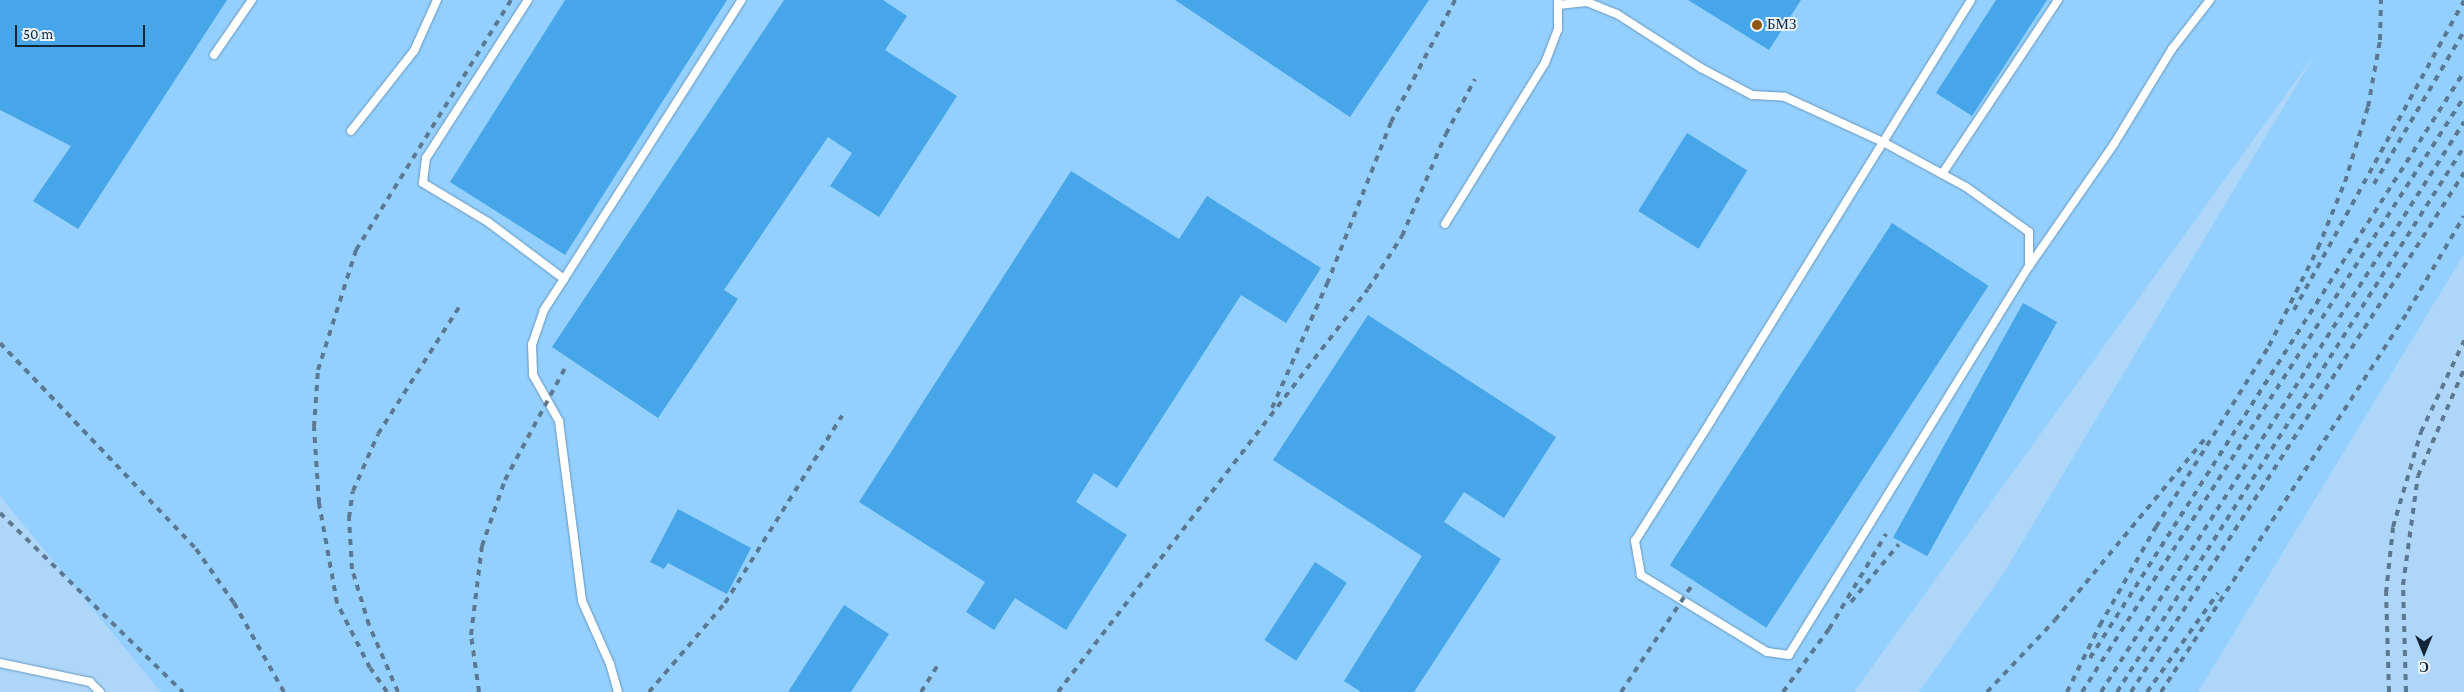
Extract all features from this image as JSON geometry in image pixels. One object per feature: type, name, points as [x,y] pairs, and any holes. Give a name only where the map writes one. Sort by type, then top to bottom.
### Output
[{"type":"lane","points":[[214,55],[252,0]]},
{"type":"lane","points":[[351,130],[414,51],[437,0]]},
{"type":"lane","points":[[528,0],[426,158],[423,183],[488,222],[564,279]]},
{"type":"lane","points":[[618,692],[610,664],[582,601],[559,421],[533,375],[532,344],[544,310],[742,0]]},
{"type":"lane","points":[[1971,0],[1634,541],[1641,575],[1767,652],[1789,654],[2028,266],[2114,144],[2172,49],[2210,0]]},
{"type":"lane","points":[[1942,174],[2058,0]]},
{"type":"lane","points":[[1445,224],[1545,64],[1558,29],[1558,3],[1588,2],[1602,8],[1752,95],[1785,97],[1883,142],[1942,174],[2029,232],[2028,266]]},
{"type":"lane","points":[[0,663],[90,682],[100,692]]},
{"type":"lane","points":[[90,682],[91,692]]},
{"type":"shaded area","points":[[0,0],[2464,0],[2464,254],[2198,692],[1919,692],[2003,574],[2316,53],[1854,692],[161,692],[0,496]]},
{"type":"building","points":[[0,0],[227,0],[78,229],[33,201],[71,146],[0,110]]},
{"type":"building","points":[[565,0],[727,0],[565,255],[450,182]]},
{"type":"building","points":[[784,0],[883,0],[907,16],[885,50],[957,96],[879,217],[830,186],[852,153],[828,137],[724,290],[738,299],[658,418],[552,347]]},
{"type":"building","points":[[1175,0],[1429,0],[1350,117]]},
{"type":"building","name":"БМЗ","points":[[1688,0],[1801,0],[1769,50]]},
{"type":"building","points":[[1996,0],[2047,0],[1972,116],[1936,93]]},
{"type":"building","points":[[1687,133],[1747,171],[1698,249],[1638,211]]},
{"type":"building","points":[[1071,171],[1179,239],[1207,196],[1321,268],[1286,323],[1241,295],[1117,488],[1094,473],[1076,502],[1127,535],[1066,630],[1015,598],[994,630],[966,612],[985,582],[859,502]]},
{"type":"building","points":[[1892,223],[1988,286],[1766,628],[1670,565]]},
{"type":"building","points":[[2023,303],[2057,322],[1927,556],[1893,537]]},
{"type":"building","points":[[1368,315],[1556,437],[1504,518],[1464,492],[1444,522],[1501,559],[1414,692],[1361,692],[1344,681],[1422,556],[1273,460]]},
{"type":"building","points":[[678,509],[751,548],[727,594],[668,563],[664,569],[650,562]]},
{"type":"building","points":[[1315,562],[1347,583],[1296,661],[1264,640]]},
{"type":"building","points":[[844,605],[889,634],[851,692],[788,692]]},
{"type":"railway","points":[[387,692],[370,668],[337,603],[319,503],[314,427],[318,370],[356,250],[511,0]]},
{"type":"railway","points":[[1272,408],[1327,284],[1391,122],[1455,0]]},
{"type":"railway","points":[[2067,692],[2100,625],[2156,527],[2269,346],[2318,248],[2345,182],[2368,107],[2380,40],[2381,0]]},
{"type":"railway","points":[[2294,310],[2464,1]]},
{"type":"railway","points":[[2374,184],[2464,31]]},
{"type":"railway","points":[[2090,658],[2464,72]]},
{"type":"railway","points":[[1058,692],[1368,289],[1402,236],[1446,134],[1475,79]]},
{"type":"railway","points":[[2082,692],[2464,97]]},
{"type":"railway","points":[[2101,692],[2464,122]]},
{"type":"railway","points":[[2117,692],[2464,147]]},
{"type":"railway","points":[[2131,692],[2464,173]]},
{"type":"railway","points":[[2161,692],[2408,311],[2464,216]]},
{"type":"railway","points":[[398,692],[369,625],[352,569],[349,518],[353,491],[378,434],[461,304]]},
{"type":"railway","points":[[2389,692],[2386,593],[2393,527],[2421,432],[2464,341]]},
{"type":"railway","points":[[0,343],[196,549],[234,603],[284,692]]},
{"type":"railway","points":[[479,692],[471,635],[482,546],[505,480],[565,368]]},
{"type":"railway","points":[[2406,692],[2403,585],[2418,476],[2464,369]]},
{"type":"railway","points":[[649,692],[725,603],[842,416]]},
{"type":"railway","points":[[1987,692],[2055,620],[2204,440]]},
{"type":"railway","points":[[0,513],[183,692]]},
{"type":"railway","points":[[1783,692],[1829,629],[1886,534]]},
{"type":"railway","points":[[1851,602],[1899,544]]},
{"type":"railway","points":[[1621,692],[1694,582]]},
{"type":"railway","points":[[2147,692],[2218,593]]},
{"type":"railway","points":[[921,692],[940,661]]},
{"type":"place","name":"БМЗ","points":[[1757,25]]}]
